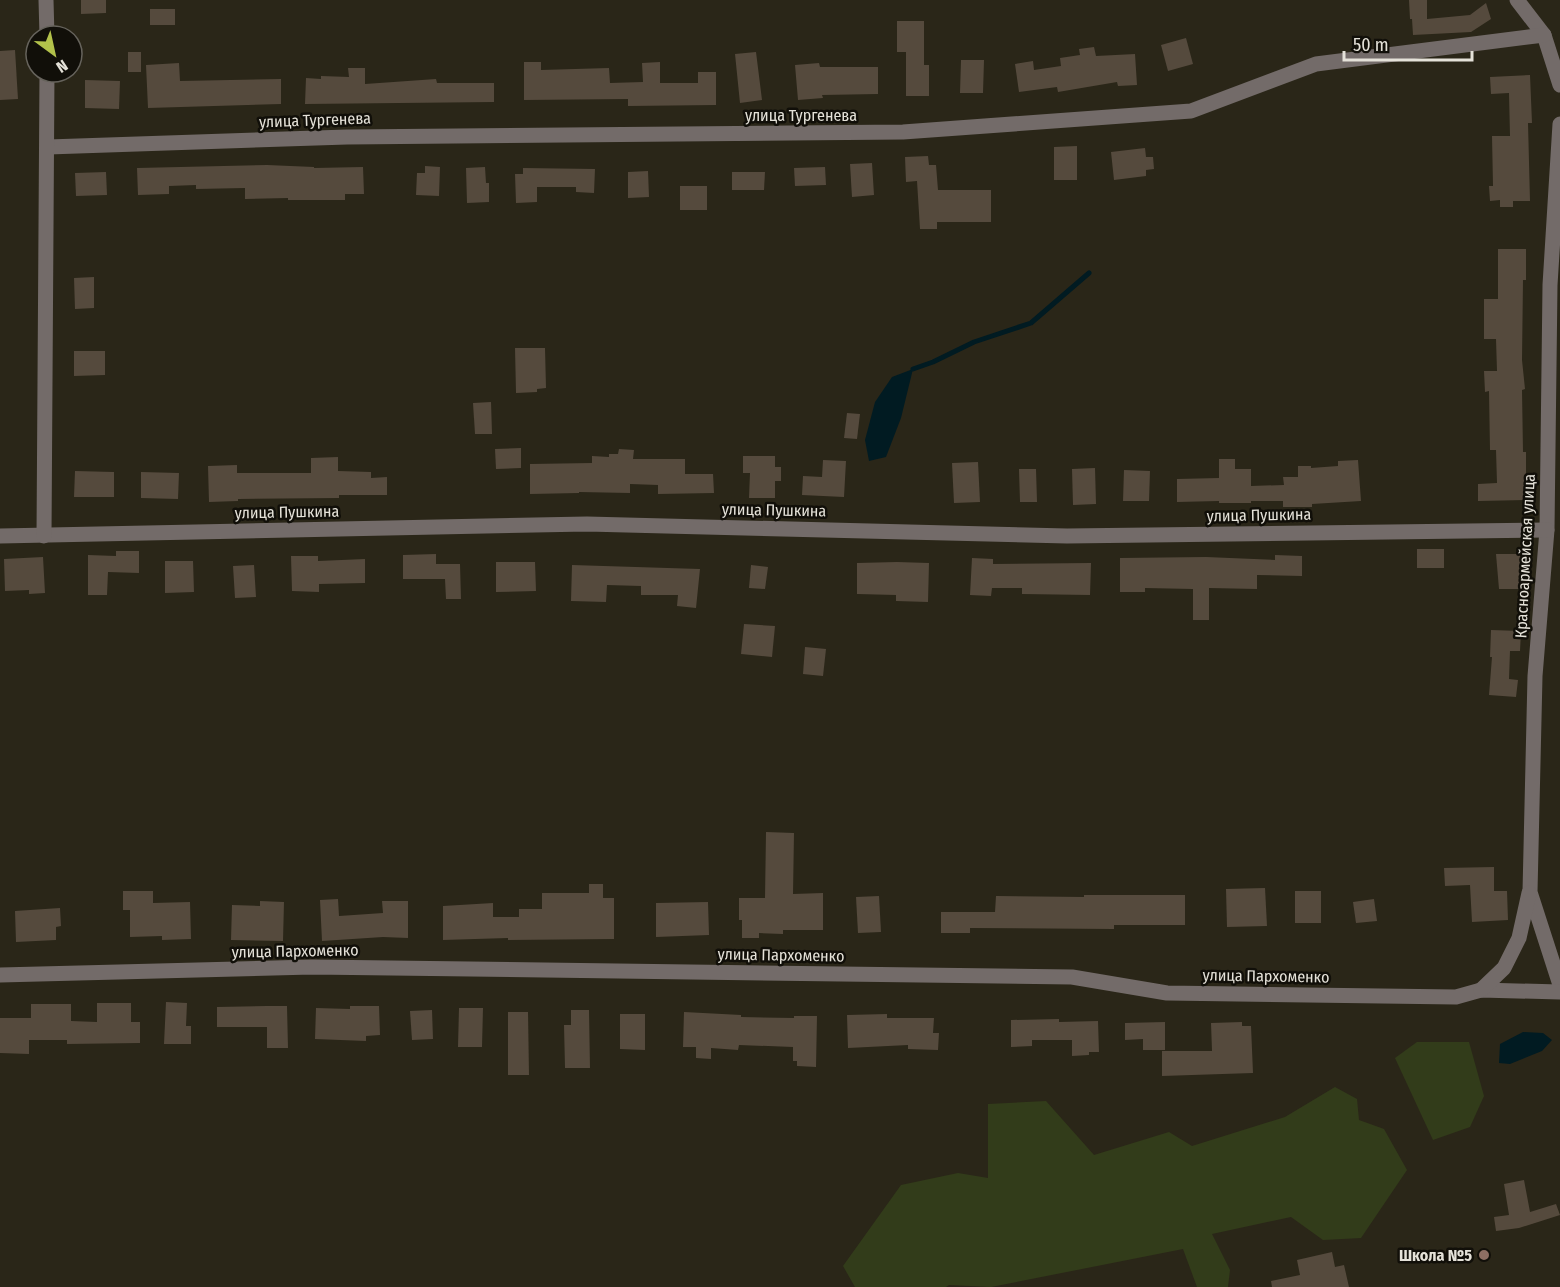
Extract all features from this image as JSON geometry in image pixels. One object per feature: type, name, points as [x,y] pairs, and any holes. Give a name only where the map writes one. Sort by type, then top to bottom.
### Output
[{"type":"street","points":[[46,0],[47,24]]},
{"type":"street","points":[[1516,0],[1544,35],[1560,85]]},
{"type":"street","name":"улица Тургенева","points":[[48,147],[347,137],[903,132],[1191,111],[1316,64],[1544,35]]},
{"type":"street","points":[[44,536],[47,84]]},
{"type":"street","name":"Красноармейская улица","points":[[1560,124],[1547,530],[1535,676],[1530,892],[1560,985]]},
{"type":"street","name":"улица Пушкина","points":[[0,536],[587,524],[1067,536],[1547,530]]},
{"type":"street","points":[[1481,990],[1504,968],[1519,938],[1530,892]]},
{"type":"street","name":"улица Пархоменко","points":[[0,975],[312,967],[1072,977],[1167,993],[1456,997],[1481,990],[1560,992]]},
{"type":"green space","points":[[1417,1042],[1469,1042],[1484,1096],[1470,1127],[1433,1140],[1395,1058]]},
{"type":"green space","points":[[1335,1087],[1357,1099],[1359,1120],[1384,1129],[1407,1170],[1361,1238],[1323,1240],[1291,1217],[1212,1234],[1230,1270],[1228,1287],[1197,1287],[1183,1249],[991,1287],[949,1285],[946,1287],[855,1287],[843,1266],[901,1185],[958,1173],[988,1178],[988,1104],[1046,1101],[1094,1155],[1169,1132],[1192,1146],[1285,1117]]},
{"type":"water","points":[[913,369],[901,418],[886,457],[869,461],[865,440],[875,402],[892,377]]},
{"type":"water","points":[[1523,1032],[1543,1033],[1552,1040],[1542,1051],[1510,1064],[1499,1063],[1500,1044]]},
{"type":"building","points":[[81,0],[106,0],[106,13],[81,14]]},
{"type":"building","points":[[1409,0],[1427,0],[1427,19],[1470,15],[1486,3],[1491,19],[1471,32],[1413,35]]},
{"type":"building","points":[[150,9],[175,9],[175,25],[150,25]]},
{"type":"building","points":[[897,21],[924,21],[924,65],[929,65],[929,96],[906,96],[906,52],[897,52]]},
{"type":"building","points":[[1186,38],[1193,64],[1168,71],[1161,45]]},
{"type":"building","points":[[1094,47],[1096,56],[1135,54],[1137,85],[1118,86],[1117,82],[1058,92],[1057,87],[1019,92],[1015,64],[1033,61],[1034,70],[1061,66],[1060,58],[1080,55],[1079,49]]},
{"type":"building","points":[[15,50],[18,99],[0,100],[0,51]]},
{"type":"building","points":[[128,52],[141,52],[141,72],[128,72]]},
{"type":"building","points":[[756,52],[762,100],[740,103],[735,54]]},
{"type":"building","points":[[961,60],[984,60],[983,93],[960,93]]},
{"type":"building","points":[[524,62],[541,62],[541,70],[609,68],[610,83],[643,82],[642,63],[660,62],[660,83],[698,83],[698,72],[716,72],[716,105],[628,106],[628,99],[524,100]]},
{"type":"building","points":[[179,63],[180,81],[281,79],[281,104],[148,108],[146,65]]},
{"type":"building","points":[[819,63],[820,67],[878,67],[878,94],[822,95],[823,98],[798,100],[795,65]]},
{"type":"building","points":[[348,68],[365,68],[365,84],[436,79],[437,83],[494,83],[494,102],[305,104],[306,78],[349,77]]},
{"type":"building","points":[[1530,75],[1532,123],[1528,123],[1530,201],[1513,201],[1513,207],[1500,207],[1500,200],[1490,201],[1489,186],[1493,186],[1492,136],[1510,136],[1509,93],[1491,94],[1490,77]]},
{"type":"building","points":[[85,80],[120,81],[119,109],[85,108]]},
{"type":"building","points":[[1077,146],[1077,180],[1054,180],[1054,147]]},
{"type":"building","points":[[1145,148],[1146,157],[1153,157],[1154,169],[1146,170],[1146,176],[1114,180],[1111,152]]},
{"type":"building","points":[[928,156],[929,165],[936,165],[938,190],[991,190],[991,222],[937,222],[937,229],[920,229],[917,181],[906,182],[905,157]]},
{"type":"building","points":[[872,163],[874,195],[852,197],[850,164]]},
{"type":"building","points":[[267,165],[314,168],[363,167],[364,194],[345,194],[345,200],[245,199],[245,188],[196,189],[196,185],[169,186],[169,194],[138,195],[137,168]]},
{"type":"building","points":[[425,166],[440,167],[439,196],[416,195],[417,173],[425,173]]},
{"type":"building","points":[[485,167],[486,183],[489,183],[489,202],[467,203],[466,168]]},
{"type":"building","points":[[825,167],[826,185],[795,186],[794,168]]},
{"type":"building","points":[[523,168],[595,169],[594,193],[576,192],[576,187],[537,187],[537,202],[516,203],[515,174],[523,174]]},
{"type":"building","points":[[648,171],[649,197],[628,198],[628,172]]},
{"type":"building","points":[[106,172],[107,195],[76,196],[75,173]]},
{"type":"building","points":[[732,172],[765,172],[764,190],[732,190]]},
{"type":"building","points":[[680,186],[707,186],[707,210],[680,210]]},
{"type":"building","points":[[1498,249],[1526,249],[1526,280],[1523,280],[1522,360],[1525,389],[1522,390],[1526,500],[1478,501],[1478,484],[1497,483],[1496,450],[1490,450],[1489,391],[1485,392],[1484,371],[1497,371],[1496,339],[1484,339],[1484,299],[1498,299]]},
{"type":"building","points":[[94,277],[94,308],[75,309],[74,278]]},
{"type":"building","points":[[515,348],[545,348],[546,388],[537,389],[537,392],[516,393]]},
{"type":"building","points":[[74,351],[105,351],[105,375],[74,376]]},
{"type":"building","points":[[491,402],[492,434],[475,434],[473,403]]},
{"type":"building","points":[[847,413],[860,414],[857,439],[844,438]]},
{"type":"building","points":[[521,448],[521,468],[496,469],[495,449]]},
{"type":"building","points":[[619,449],[634,450],[633,459],[685,459],[685,474],[713,474],[714,493],[658,494],[658,485],[630,484],[630,493],[530,494],[530,464],[592,463],[592,456],[609,457],[609,454],[618,454]]},
{"type":"building","points":[[743,456],[775,456],[775,467],[781,467],[781,481],[775,481],[775,498],[749,498],[750,473],[743,473]]},
{"type":"building","points":[[338,457],[338,471],[371,472],[371,478],[387,477],[387,495],[339,495],[339,498],[238,499],[238,501],[209,502],[208,466],[237,465],[237,473],[311,473],[311,458]]},
{"type":"building","points":[[1219,459],[1235,459],[1235,469],[1251,469],[1251,486],[1284,485],[1283,477],[1298,477],[1298,466],[1311,466],[1311,468],[1338,466],[1338,461],[1358,460],[1361,501],[1312,504],[1312,507],[1283,507],[1283,501],[1177,502],[1177,479],[1219,478]]},
{"type":"building","points":[[823,460],[846,461],[844,497],[802,495],[803,476],[822,477]]},
{"type":"building","points":[[978,462],[980,502],[954,503],[952,463]]},
{"type":"building","points":[[1095,468],[1096,504],[1073,505],[1072,469]]},
{"type":"building","points":[[1019,469],[1036,469],[1037,502],[1020,502]]},
{"type":"building","points":[[1124,470],[1150,471],[1149,501],[1123,501]]},
{"type":"building","points":[[75,471],[114,472],[114,497],[74,497]]},
{"type":"building","points":[[141,472],[179,473],[178,499],[141,498]]},
{"type":"building","points":[[1417,549],[1444,549],[1444,568],[1417,568]]},
{"type":"building","points":[[116,551],[139,551],[139,573],[108,572],[107,595],[88,595],[88,555],[116,556]]},
{"type":"building","points":[[436,554],[436,564],[460,564],[461,599],[446,599],[445,579],[403,579],[403,555]]},
{"type":"building","points":[[1496,554],[1522,554],[1523,589],[1499,589]]},
{"type":"building","points":[[1275,555],[1302,556],[1302,576],[1257,575],[1257,589],[1209,588],[1209,620],[1193,620],[1193,589],[1145,588],[1145,592],[1120,592],[1120,558],[1206,557],[1275,560]]},
{"type":"building","points":[[291,556],[318,556],[318,561],[365,559],[365,583],[319,584],[319,592],[292,591]]},
{"type":"building","points":[[43,557],[45,593],[29,594],[29,590],[5,591],[4,559]]},
{"type":"building","points":[[972,558],[993,559],[993,564],[1091,563],[1090,595],[1022,594],[1022,588],[992,588],[991,596],[970,595]]},
{"type":"building","points":[[165,561],[193,561],[194,592],[165,593]]},
{"type":"building","points":[[496,562],[535,562],[536,591],[496,592]]},
{"type":"building","points":[[857,563],[929,563],[928,602],[896,601],[896,595],[857,594]]},
{"type":"building","points":[[254,565],[256,597],[235,598],[233,566]]},
{"type":"building","points":[[572,565],[700,569],[696,608],[677,606],[678,595],[641,595],[641,586],[607,585],[606,602],[571,601]]},
{"type":"building","points":[[751,565],[768,567],[765,589],[749,588]]},
{"type":"building","points":[[744,624],[775,626],[772,657],[741,654]]},
{"type":"building","points":[[1491,630],[1521,631],[1520,651],[1510,651],[1509,679],[1518,680],[1516,697],[1489,695],[1492,657],[1490,657]]},
{"type":"building","points":[[805,647],[826,649],[823,676],[803,674]]},
{"type":"building","points":[[766,832],[794,833],[793,894],[823,893],[823,930],[783,930],[783,934],[759,933],[759,938],[742,938],[739,898],[765,898]]},
{"type":"building","points":[[1494,867],[1494,891],[1507,891],[1508,920],[1472,922],[1470,885],[1445,886],[1444,868]]},
{"type":"building","points":[[589,884],[603,884],[603,898],[614,898],[614,939],[443,940],[443,906],[493,903],[493,917],[519,917],[519,909],[542,909],[542,893],[589,893]]},
{"type":"building","points":[[1265,888],[1267,926],[1227,927],[1226,889]]},
{"type":"building","points":[[123,891],[153,891],[153,903],[190,902],[191,939],[162,940],[162,936],[130,937],[130,910],[123,910]]},
{"type":"building","points":[[1295,891],[1321,891],[1321,923],[1295,923]]},
{"type":"building","points":[[1084,895],[1185,895],[1185,925],[1114,925],[1114,929],[970,928],[970,933],[941,933],[941,912],[995,912],[996,896],[1084,897]]},
{"type":"building","points":[[879,896],[881,932],[858,933],[856,897]]},
{"type":"building","points":[[338,899],[339,916],[383,913],[382,901],[408,901],[408,938],[383,937],[322,941],[320,900]]},
{"type":"building","points":[[1374,899],[1377,921],[1356,923],[1353,902]]},
{"type":"building","points":[[260,901],[284,902],[283,941],[231,940],[232,905],[260,906]]},
{"type":"building","points":[[708,902],[709,935],[656,937],[656,903]]},
{"type":"building","points":[[60,908],[61,926],[56,927],[56,940],[16,942],[15,911]]},
{"type":"building","points":[[166,1002],[187,1003],[186,1026],[191,1026],[191,1044],[164,1044]]},
{"type":"building","points":[[97,1003],[131,1003],[131,1022],[140,1022],[140,1043],[67,1044],[67,1040],[29,1040],[29,1054],[0,1053],[0,1018],[31,1018],[31,1004],[71,1004],[71,1021],[97,1022]]},
{"type":"building","points":[[287,1006],[288,1048],[267,1048],[267,1027],[217,1027],[217,1007]]},
{"type":"building","points":[[350,1006],[379,1006],[380,1035],[366,1036],[366,1041],[315,1039],[316,1008],[350,1009]]},
{"type":"building","points":[[459,1008],[483,1008],[482,1047],[458,1047]]},
{"type":"building","points":[[432,1010],[433,1039],[412,1040],[410,1011]]},
{"type":"building","points":[[571,1010],[589,1010],[590,1068],[565,1068],[564,1025],[571,1025]]},
{"type":"building","points":[[508,1012],[528,1012],[529,1075],[508,1075]]},
{"type":"building","points":[[684,1012],[741,1015],[741,1017],[817,1016],[816,1067],[797,1066],[797,1061],[793,1061],[793,1047],[739,1045],[738,1050],[711,1048],[711,1059],[696,1058],[696,1047],[683,1047]]},
{"type":"building","points":[[620,1014],[645,1014],[645,1050],[620,1049]]},
{"type":"building","points":[[887,1014],[887,1018],[934,1018],[933,1033],[939,1033],[938,1050],[908,1049],[908,1045],[848,1048],[847,1015]]},
{"type":"building","points":[[1059,1019],[1059,1022],[1098,1021],[1099,1052],[1072,1056],[1072,1040],[1032,1040],[1032,1046],[1011,1047],[1011,1020]]},
{"type":"building","points":[[1165,1022],[1165,1050],[1143,1050],[1143,1039],[1125,1040],[1125,1023]]},
{"type":"building","points":[[1242,1022],[1242,1026],[1251,1026],[1253,1073],[1162,1076],[1162,1051],[1212,1051],[1211,1023]]},
{"type":"building","points":[[1524,1180],[1530,1212],[1556,1204],[1560,1215],[1519,1228],[1496,1231],[1494,1217],[1509,1215],[1504,1184]]},
{"type":"building","points":[[1332,1252],[1335,1267],[1344,1265],[1349,1287],[1272,1287],[1271,1281],[1300,1275],[1297,1260]]},
{"type":"waterway","points":[[913,369],[974,342],[1031,323],[1089,273]]},
{"type":"place","name":"Школа №5","points":[[1484,1255]]}]
